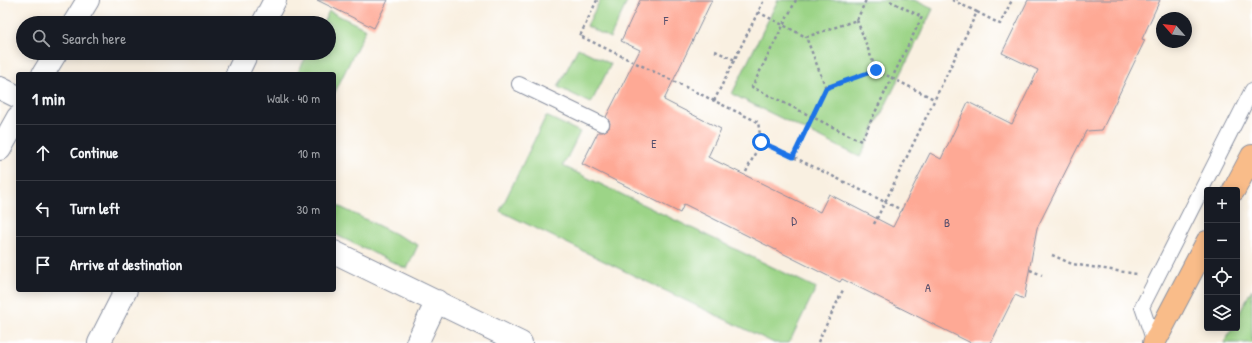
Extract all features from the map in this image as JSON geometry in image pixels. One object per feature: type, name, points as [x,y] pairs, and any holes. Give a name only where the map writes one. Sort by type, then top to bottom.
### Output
[{"type":"main road","points":[[1236,187],[1252,156]]},
{"type":"main road","points":[[1154,343],[1204,248]]},
{"type":"street","points":[[78,16],[88,0]]},
{"type":"street","points":[[267,16],[275,0]]},
{"type":"street","points":[[44,72],[52,60]]},
{"type":"street","points":[[238,72],[244,60]]},
{"type":"street","points":[[0,88],[16,96]]},
{"type":"street","points":[[0,150],[16,121]]},
{"type":"street","points":[[336,253],[521,343]]},
{"type":"street","points":[[99,343],[125,292]]},
{"type":"street","points":[[416,343],[437,301]]},
{"type":"lane","points":[[519,84],[602,124]]},
{"type":"lane","points":[[1154,343],[1142,307],[1252,90]]},
{"type":"path","points":[[597,0],[580,36],[758,122],[761,142],[746,172]]},
{"type":"path","points":[[714,101],[764,0]]},
{"type":"path","points":[[796,0],[752,87],[861,141],[922,17],[888,0]]},
{"type":"path","points":[[866,0],[857,20],[876,70],[934,99]]},
{"type":"path","points":[[952,0],[1000,24],[1012,0]]},
{"type":"path","points":[[758,12],[806,37],[826,88]]},
{"type":"path","points":[[874,224],[976,12]]},
{"type":"path","points":[[806,37],[857,20]]},
{"type":"path","points":[[715,51],[734,60]]},
{"type":"path","points":[[793,157],[826,88],[876,70]]},
{"type":"path","points":[[761,142],[902,210]]},
{"type":"path","points":[[1052,255],[1072,264],[1137,274],[1154,283]]},
{"type":"path","points":[[1030,270],[1042,275]]},
{"type":"path","points":[[818,342],[843,290]]},
{"type":"green space","points":[[600,0],[628,0],[610,38],[587,26]]},
{"type":"green space","points":[[778,0],[914,0],[933,9],[860,157],[732,94]]},
{"type":"green space","points":[[329,11],[366,29],[336,90],[336,72],[298,72],[304,60],[336,60],[336,16],[326,16]]},
{"type":"green space","points":[[578,48],[611,64],[591,103],[558,87]]},
{"type":"green space","points":[[546,116],[580,132],[563,166],[816,288],[789,343],[774,343],[500,211]]},
{"type":"green space","points":[[336,205],[418,245],[407,269],[336,235]]},
{"type":"green space","points":[[1252,289],[1252,343],[1224,343],[1230,331],[1240,331],[1240,312]]},
{"type":"building","points":[[317,0],[388,0],[374,28]]},
{"type":"building","points":[[640,0],[712,0],[664,100],[721,129],[708,157],[820,212],[829,194],[893,227],[930,153],[941,159],[968,102],[1012,124],[1038,70],[1002,53],[1028,0],[1160,0],[1142,39],[1145,40],[1102,130],[1086,131],[1037,228],[1024,299],[1015,295],[991,343],[971,343],[842,279],[840,282],[684,204],[680,213],[582,164],[598,132],[603,132],[609,128],[610,123],[606,117],[640,50],[621,41]]},
{"type":"route","points":[[761,142],[793,157],[826,88],[876,70]]}]
